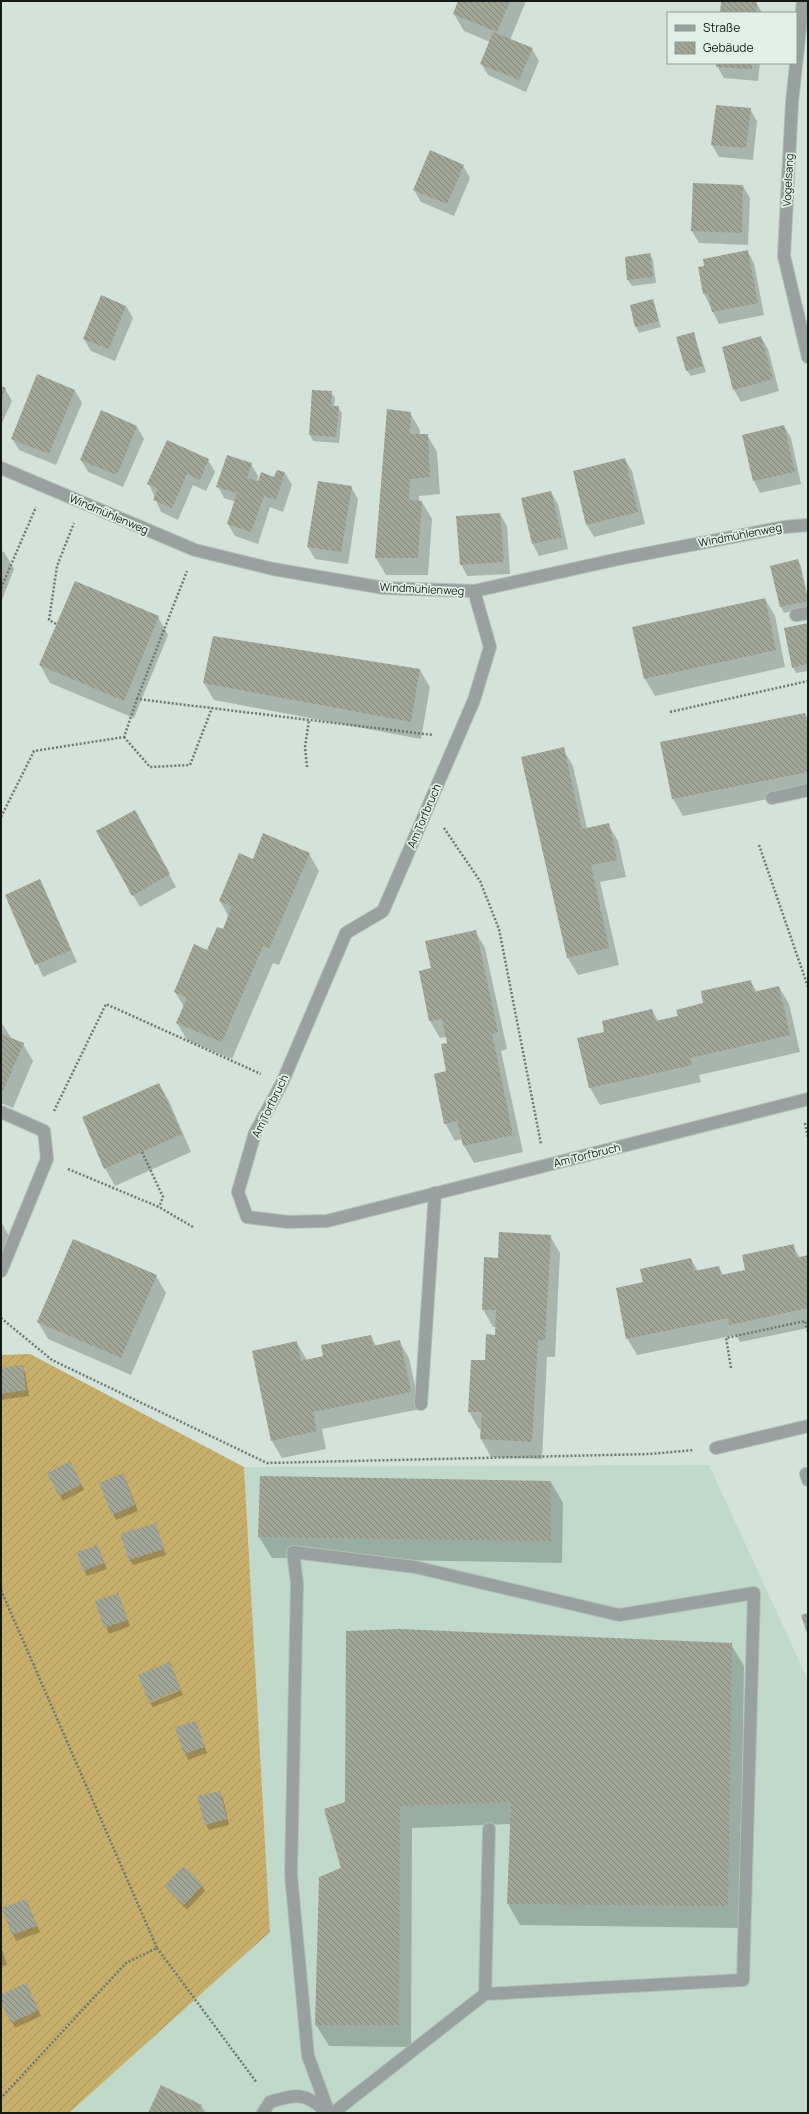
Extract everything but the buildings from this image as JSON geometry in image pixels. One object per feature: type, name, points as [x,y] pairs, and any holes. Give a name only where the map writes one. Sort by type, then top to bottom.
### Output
[{"type":"street","name":"Vogelsang","points":[[797,56],[803,1]]},
{"type":"street","name":"Vogelsang","points":[[796,64],[792,102],[784,256],[808,357]]},
{"type":"street","name":"Windmühlenweg","points":[[1,468],[195,550],[273,569],[384,588],[474,591],[784,526],[808,525]]},
{"type":"street","name":"Am Torfbruch","points":[[474,591],[490,647],[474,700],[383,911],[346,933],[282,1083],[255,1133],[238,1192],[246,1217],[288,1222],[327,1221],[808,1099]]},
{"type":"street","points":[[772,798],[808,790]]},
{"type":"street","points":[[1,1112],[44,1131],[47,1160],[1,1271]]},
{"type":"street","points":[[421,1404],[435,1193]]},
{"type":"street","points":[[716,1448],[808,1426]]},
{"type":"street","points":[[328,2113],[308,2056],[291,1875],[296,1583],[292,1552],[415,1567],[619,1615],[754,1592],[743,1980],[485,1994],[333,2113]]},
{"type":"street","points":[[485,1994],[490,1829]]},
{"type":"street","points":[[263,2113],[270,2102],[291,2096],[313,2099],[328,2113]]},
{"type":"path","points":[[1,588],[45,486]]},
{"type":"path","points":[[56,624],[49,620],[57,566],[83,502]]},
{"type":"path","points":[[124,737],[137,699],[195,550]]},
{"type":"path","points":[[670,712],[808,681]]},
{"type":"path","points":[[137,699],[458,738]]},
{"type":"path","points":[[124,737],[150,766],[190,765],[212,708]]},
{"type":"path","points":[[306,767],[306,747],[309,720]]},
{"type":"path","points":[[1,817],[34,751],[124,737]]},
{"type":"path","points":[[429,806],[480,881],[499,928],[545,1166]]},
{"type":"path","points":[[758,846],[808,987]]},
{"type":"path","points":[[44,1131],[106,1004],[282,1083]]},
{"type":"path","points":[[142,1152],[163,1197],[159,1207]]},
{"type":"path","points":[[47,1160],[159,1207],[193,1227]]},
{"type":"path","points":[[1,1318],[52,1360],[266,1463],[650,1454],[716,1448]]},
{"type":"path","points":[[732,1368],[726,1338],[806,1321],[808,1332]]},
{"type":"path","points":[[1,1590],[157,1948],[270,2102]]},
{"type":"path","points":[[1,2098],[126,1963],[157,1948]]},
{"type":"shaded area","points":[[30,1354],[244,1467],[270,1932],[69,2113],[1,2113],[1,1355]]},
{"type":"shaded area","points":[[709,1465],[808,1680],[808,2113],[69,2113],[270,1932],[244,1467]]}]
